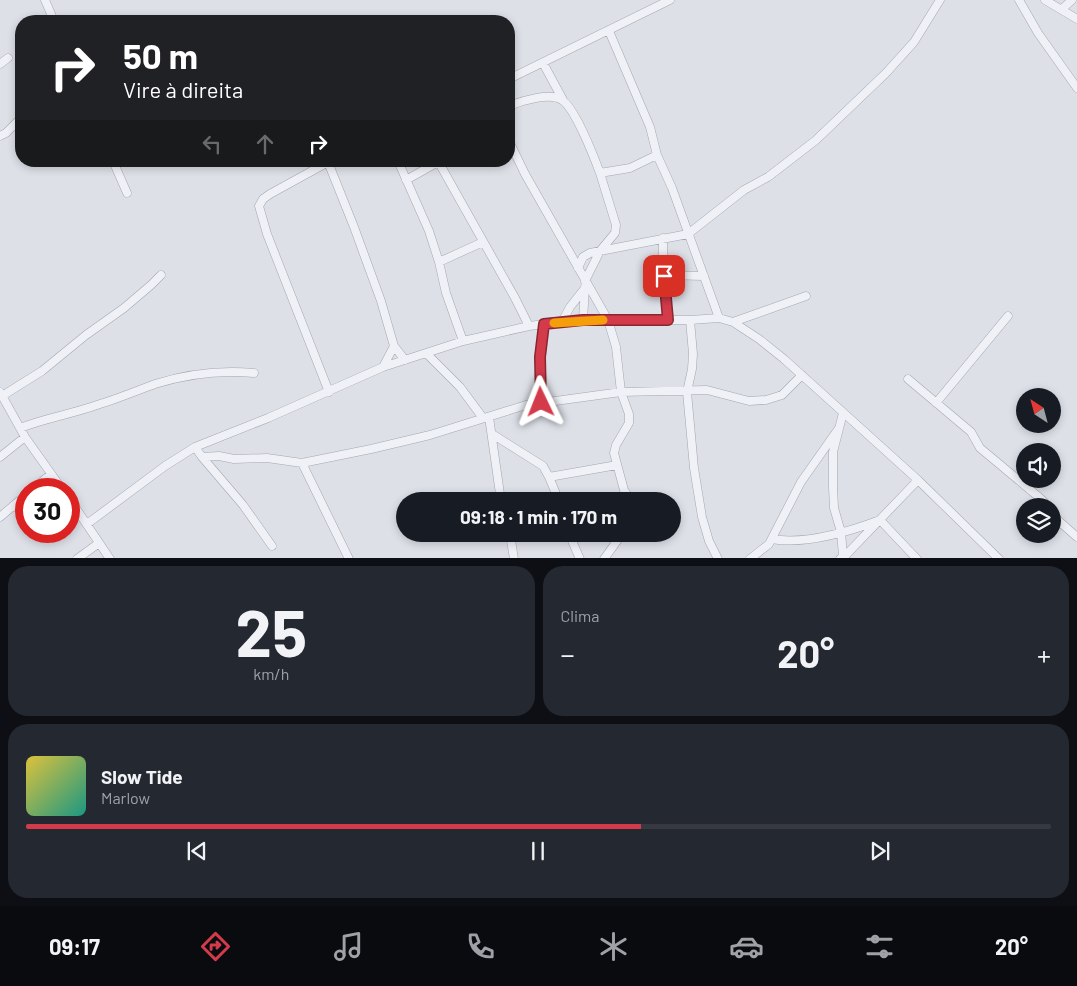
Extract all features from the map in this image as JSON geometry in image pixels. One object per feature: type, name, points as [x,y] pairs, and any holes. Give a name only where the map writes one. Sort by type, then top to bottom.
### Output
[{"type":"street","points":[[45,0],[51,15]]},
{"type":"street","points":[[515,76],[670,0]]},
{"type":"street","points":[[578,268],[586,255],[688,234],[744,190],[768,177],[816,140],[907,51],[940,0]]},
{"type":"street","points":[[1019,0],[1038,33],[1077,88]]},
{"type":"street","points":[[1045,0],[1077,19]]},
{"type":"street","points":[[1062,10],[1072,0]]},
{"type":"street","points":[[609,31],[643,109],[658,155],[672,188],[719,318]]},
{"type":"street","points":[[0,64],[8,58]]},
{"type":"street","points":[[543,63],[563,100],[576,119],[600,173],[616,225],[616,233],[600,251],[586,284],[562,322]]},
{"type":"street","points":[[515,104],[536,98],[563,100]]},
{"type":"street","points":[[0,136],[15,124]]},
{"type":"street","points":[[515,153],[586,284],[608,320],[616,348],[621,392],[627,405],[629,423],[616,445],[614,453],[625,492]]},
{"type":"street","points":[[600,173],[630,168],[658,155]]},
{"type":"street","points":[[116,167],[127,193]]},
{"type":"street","points":[[320,167],[270,194],[263,199],[259,206],[329,392]]},
{"type":"street","points":[[331,167],[364,254],[394,346],[405,360]]},
{"type":"street","points":[[401,167],[429,231],[446,293],[463,341]]},
{"type":"street","points":[[406,180],[429,167]]},
{"type":"street","points":[[441,167],[516,298],[529,326]]},
{"type":"street","points":[[663,238],[668,320]]},
{"type":"street","points":[[439,262],[483,242]]},
{"type":"street","points":[[54,478],[25,438],[1,394],[42,371],[144,291],[161,275]]},
{"type":"street","points":[[664,276],[704,276]]},
{"type":"street","points":[[583,320],[586,284]]},
{"type":"street","points":[[733,322],[806,296]]},
{"type":"street","points":[[936,403],[1008,316]]},
{"type":"street","points":[[87,524],[165,466],[196,447],[329,392],[383,367],[463,341],[529,326],[583,320],[690,320],[719,318],[733,322],[759,339],[802,375],[842,414],[918,480],[999,558]]},
{"type":"street","points":[[690,320],[693,354],[687,392],[699,504],[710,540],[718,558]]},
{"type":"street","points":[[541,402],[540,363],[544,324]]},
{"type":"street","points":[[383,367],[394,346]]},
{"type":"street","points":[[426,354],[446,372],[486,418],[492,434],[500,492]]},
{"type":"street","points":[[20,428],[178,378],[224,372],[254,373]]},
{"type":"street","points":[[202,457],[219,456],[234,459],[267,458],[302,463],[430,435],[541,402],[621,392],[713,391],[749,401],[766,400],[782,394],[802,375]]},
{"type":"street","points":[[908,379],[972,432],[980,448],[1040,498]]},
{"type":"street","points":[[473,421],[474,406]]},
{"type":"street","points":[[842,414],[833,452],[833,487],[834,508],[841,532],[843,558]]},
{"type":"street","points":[[750,558],[758,554],[769,544],[801,482],[839,428]]},
{"type":"street","points":[[492,434],[543,466],[556,492]]},
{"type":"street","points":[[0,457],[25,438]]},
{"type":"street","points":[[196,447],[272,546]]},
{"type":"street","points":[[302,463],[349,558]]},
{"type":"street","points":[[550,477],[618,465]]},
{"type":"street","points":[[46,478],[51,474]]},
{"type":"street","points":[[843,558],[918,480]]},
{"type":"street","points":[[0,517],[15,504]]},
{"type":"street","points":[[80,515],[98,544],[110,558]]},
{"type":"street","points":[[772,539],[787,542],[808,540],[880,520]]},
{"type":"street","points":[[880,520],[917,558]]},
{"type":"street","points":[[1061,523],[1077,537]]},
{"type":"street","points":[[511,542],[514,558]]},
{"type":"street","points":[[573,542],[580,558]]},
{"type":"street","points":[[604,558],[616,542]]},
{"type":"street","points":[[76,558],[98,544]]},
{"type":"slow traffic","points":[[554,323],[603,320]]},
{"type":"route","points":[[541,402],[540,357],[544,324],[583,320],[668,320],[664,276]]}]
